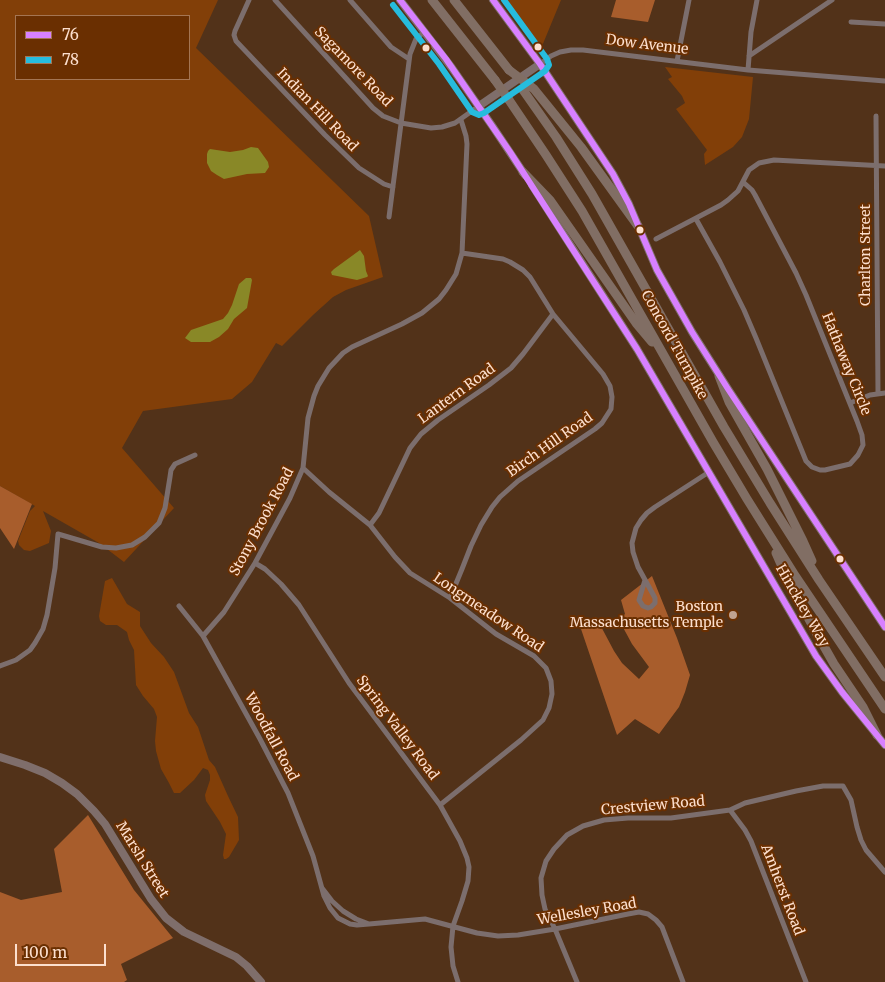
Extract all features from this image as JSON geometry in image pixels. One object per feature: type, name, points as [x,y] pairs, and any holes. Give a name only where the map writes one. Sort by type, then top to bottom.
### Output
[{"type":"highway","name":"Concord Turnpike","points":[[432,0],[495,80],[546,154],[578,205],[713,442],[766,530],[885,709]]},
{"type":"highway","name":"Concord Turnpike","points":[[454,0],[509,70],[526,88],[592,194],[743,459],[819,580],[885,678]]},
{"type":"highway","points":[[526,88],[534,89],[581,147],[638,226]]},
{"type":"highway","points":[[523,172],[550,200],[636,323],[665,357]]},
{"type":"highway","points":[[719,376],[729,402],[763,462],[803,541],[819,580]]},
{"type":"highway","points":[[766,530],[786,578],[830,656],[863,707],[877,735]]},
{"type":"main road","points":[[400,0],[425,31],[479,106],[523,172],[634,344],[709,472]]},
{"type":"main road","name":"Concord Turnpike","points":[[493,0],[540,64],[613,174],[626,198],[654,265],[692,332],[885,627]]},
{"type":"main road","name":"Dow Avenue","points":[[479,106],[540,64]]},
{"type":"main road","name":"Hinckley Way","points":[[709,472],[814,652],[838,688],[885,745]]},
{"type":"main road","name":"Marsh Street","points":[[0,757],[45,773],[77,794],[105,824],[146,893],[166,918],[184,932],[236,957],[261,982]]},
{"type":"street","name":"Indian Hill Road","points":[[250,0],[235,29],[234,38],[237,43],[358,168],[392,187]]},
{"type":"street","name":"Sagamore Road","points":[[275,0],[373,108],[383,116],[401,123],[428,127]]},
{"type":"street","points":[[350,0],[391,47],[409,59]]},
{"type":"street","points":[[677,61],[688,0]]},
{"type":"street","points":[[748,70],[752,26],[757,0]]},
{"type":"street","points":[[749,56],[832,0]]},
{"type":"street","points":[[851,22],[885,24]]},
{"type":"street","points":[[389,217],[410,51],[414,42],[425,31]]},
{"type":"street","name":"Dow Avenue","points":[[540,64],[557,53],[579,49],[748,70],[885,80]]},
{"type":"street","name":"Dow Avenue","points":[[428,127],[452,125],[479,106]]},
{"type":"street","name":"Charlton Street","points":[[876,116],[878,393]]},
{"type":"street","name":"Stony Brook Road","points":[[203,636],[224,612],[255,563],[290,498],[303,468],[310,407],[318,386],[329,368],[343,353],[352,347],[413,319],[432,306],[452,282],[460,265],[462,253],[467,144],[461,120]]},
{"type":"street","points":[[656,239],[728,200],[738,191],[751,168],[768,160],[885,166]]},
{"type":"street","name":"Hathaway Circle","points":[[696,219],[744,310],[803,456],[812,467],[825,470],[846,465],[853,461],[863,445],[862,435],[850,402],[796,273],[755,195],[743,182]]},
{"type":"street","name":"Birch Hill Road","points":[[450,598],[481,525],[500,497],[518,480],[602,423],[610,409],[612,397],[610,386],[604,374],[553,314],[530,277],[523,270],[503,259],[462,253]]},
{"type":"street","name":"Lantern Road","points":[[370,525],[380,513],[410,448],[421,434],[511,368],[528,349],[553,314]]},
{"type":"street","points":[[850,402],[878,393],[885,393]]},
{"type":"street","points":[[0,666],[16,660],[30,650],[40,636],[47,615],[55,568],[58,534],[102,547],[116,548],[132,545],[145,537],[158,523],[165,508],[170,477],[175,464],[194,455]]},
{"type":"street","name":"Longmeadow Road","points":[[303,468],[370,525],[394,557],[410,573],[450,598],[496,634],[534,656],[546,668],[551,680],[552,694],[549,708],[543,720],[440,805]]},
{"type":"street","points":[[645,580],[639,600],[643,606],[648,608],[655,603],[656,598],[638,567],[633,552],[632,543],[636,528],[647,512],[709,472]]},
{"type":"street","name":"Spring Valley Road","points":[[255,563],[265,569],[281,584],[299,605],[349,683],[440,805],[464,848],[468,867],[468,881],[453,926],[451,947],[453,966],[458,982]]},
{"type":"street","name":"Woodfall Road","points":[[179,606],[203,636],[288,793],[313,856],[327,904],[332,911],[338,918],[350,924],[358,925],[420,919],[432,920],[453,926]]},
{"type":"street","name":"Crestview Road","points":[[577,982],[545,910],[541,878],[546,861],[554,848],[567,835],[582,826],[604,820],[672,818],[730,810],[745,803],[796,791],[823,786],[843,786],[851,800],[861,840],[866,850],[885,872]]},
{"type":"street","name":"Amherst Road","points":[[730,810],[751,841],[806,982]]},
{"type":"street","name":"Wellesley Road","points":[[453,926],[498,936],[518,935],[639,912],[648,914],[662,928],[683,982]]},
{"type":"shaded area","points":[[0,0],[218,0],[196,48],[369,216],[383,277],[346,290],[333,297],[282,346],[276,343],[252,382],[232,399],[143,411],[122,448],[174,508],[124,562],[99,543],[43,511],[51,531],[49,543],[30,551],[24,550],[18,541],[30,511],[35,506],[0,486]]},
{"type":"shaded area","points":[[502,0],[561,0],[540,51],[537,49]]},
{"type":"shaded area","points":[[616,0],[655,0],[648,22],[611,17]]},
{"type":"shaded area","points":[[665,67],[753,77],[749,119],[742,137],[733,147],[705,165],[704,154],[707,150],[676,109],[685,103],[682,96],[668,79],[672,77]]},
{"type":"shaded area","points":[[251,147],[258,148],[268,162],[269,167],[265,173],[247,174],[224,179],[211,171],[207,163],[207,154],[210,149],[230,152]]},
{"type":"shaded area","points":[[360,250],[364,256],[367,277],[357,280],[332,275],[331,272],[334,269]]},
{"type":"shaded area","points":[[246,278],[251,278],[252,280],[247,308],[234,319],[228,329],[210,342],[191,342],[185,338],[191,330],[223,319],[232,305],[239,284]]},
{"type":"shaded area","points":[[0,486],[32,504],[14,549],[0,528]]},
{"type":"shaded area","points":[[652,576],[690,675],[679,707],[659,734],[635,719],[617,735],[581,629],[596,617],[622,663],[639,679],[649,667],[632,644],[619,620],[625,614],[621,600]]},
{"type":"shaded area","points":[[112,578],[127,604],[140,612],[140,626],[174,672],[189,713],[198,727],[209,760],[215,767],[238,817],[239,840],[226,859],[224,859],[223,855],[226,834],[206,801],[205,795],[210,780],[208,770],[203,768],[194,780],[180,793],[174,793],[161,769],[156,751],[157,717],[154,709],[136,685],[134,650],[127,632],[117,625],[106,625],[100,621],[99,616],[105,581]]},
{"type":"shaded area","points":[[88,815],[134,890],[173,938],[121,964],[127,980],[124,982],[0,982],[0,892],[21,900],[62,892],[54,849]]},
{"type":"transit line","name":"76","points":[[400,0],[446,59],[510,152],[637,349],[816,656],[842,692],[885,745]]},
{"type":"transit line","name":"76","points":[[493,0],[540,64],[613,174],[629,204],[657,270],[692,332],[885,627]]},
{"type":"transit line","name":"78","points":[[393,5],[439,64],[472,112],[479,115],[545,71],[549,65],[547,59],[504,0]]},
{"type":"place","name":"Boston Massachusetts Temple","points":[[733,615]]}]
